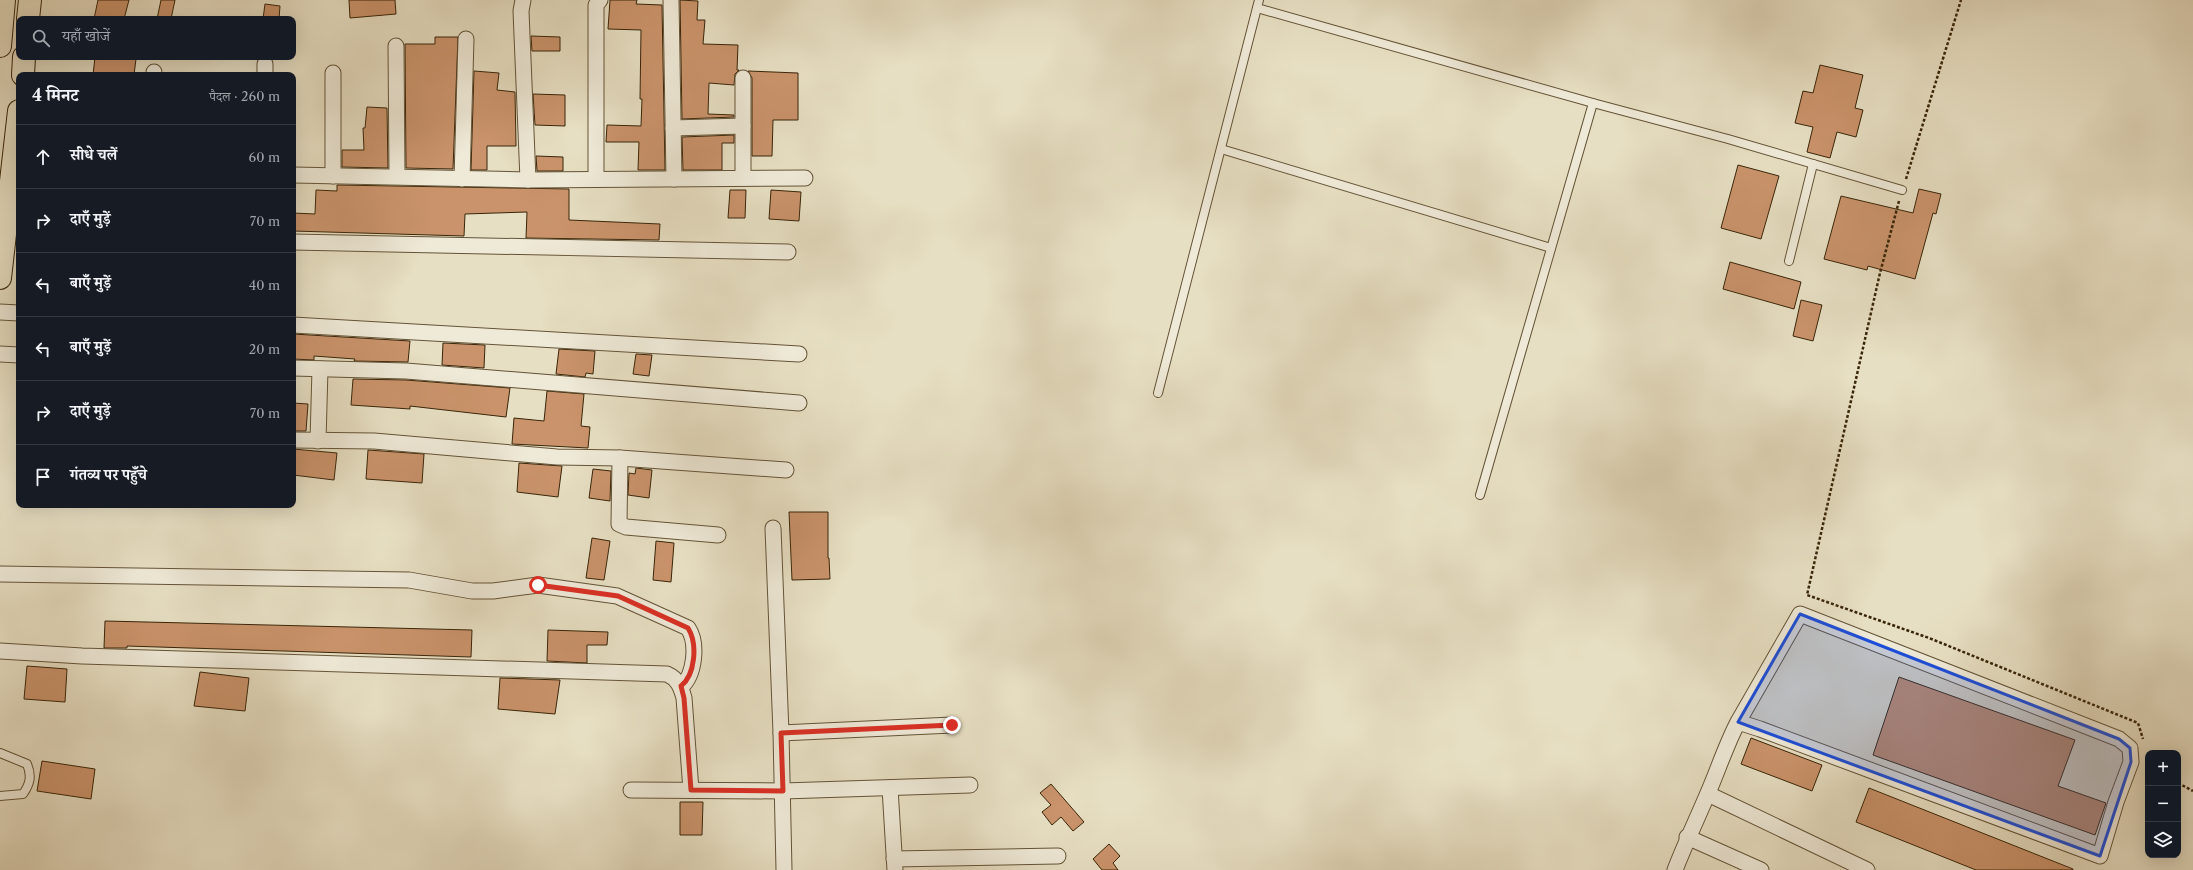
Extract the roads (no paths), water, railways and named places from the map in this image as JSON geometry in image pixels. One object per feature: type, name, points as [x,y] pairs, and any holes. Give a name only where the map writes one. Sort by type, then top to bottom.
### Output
[{"type":"main road","points":[[0,46],[4,0]]},
{"type":"main road","points":[[28,16],[30,0]]},
{"type":"main road","points":[[23,72],[24,60]]},
{"type":"main road","points":[[0,278],[8,238],[11,160],[16,129]]},
{"type":"street","points":[[523,0],[521,11],[528,180]]},
{"type":"street","points":[[596,179],[596,5],[600,0]]},
{"type":"street","points":[[672,0],[674,179]]},
{"type":"street","points":[[462,179],[466,39]]},
{"type":"street","points":[[396,46],[397,176]]},
{"type":"street","points":[[333,176],[334,73]]},
{"type":"street","points":[[743,78],[743,178]]},
{"type":"street","points":[[673,128],[743,126]]},
{"type":"street","points":[[296,175],[397,176],[528,180],[805,178]]},
{"type":"street","points":[[296,242],[788,252]]},
{"type":"street","points":[[0,312],[16,313]]},
{"type":"street","points":[[296,325],[800,354]]},
{"type":"street","points":[[0,354],[16,355]]},
{"type":"street","points":[[296,368],[406,371],[799,403]]},
{"type":"street","points":[[318,441],[320,369]]},
{"type":"street","points":[[296,440],[374,441],[557,457],[620,458],[786,470]]},
{"type":"street","points":[[620,458],[619,524],[626,527],[718,535]]},
{"type":"street","points":[[773,528],[783,791],[784,870]]},
{"type":"street","points":[[0,574],[289,577],[322,580],[344,578],[409,580],[472,591],[493,591],[538,585],[618,596],[688,628],[693,639],[692,669],[687,681],[681,686]]},
{"type":"street","points":[[1675,870],[1687,837],[1708,794],[1738,722],[1800,614],[2119,740],[2130,748],[2131,762],[2116,802],[2100,856],[1738,722]]},
{"type":"street","points":[[0,651],[82,656],[667,674],[674,677],[681,686],[684,698],[691,790]]},
{"type":"street","points":[[781,733],[952,725]]},
{"type":"street","points":[[631,790],[783,791],[970,785]]},
{"type":"street","points":[[890,788],[895,864],[1058,856]]},
{"type":"street","points":[[1708,794],[1860,868]]},
{"type":"street","points":[[1687,837],[1761,870]]},
{"type":"lane","points":[[1158,393],[1258,4],[1593,104],[1728,139],[1902,190]]},
{"type":"lane","points":[[1480,494],[1593,104]]},
{"type":"lane","points":[[1220,149],[1551,248]]},
{"type":"lane","points":[[1789,261],[1813,164]]},
{"type":"lane","points":[[0,753],[27,764],[30,778],[28,787],[23,794],[0,796]]}]
